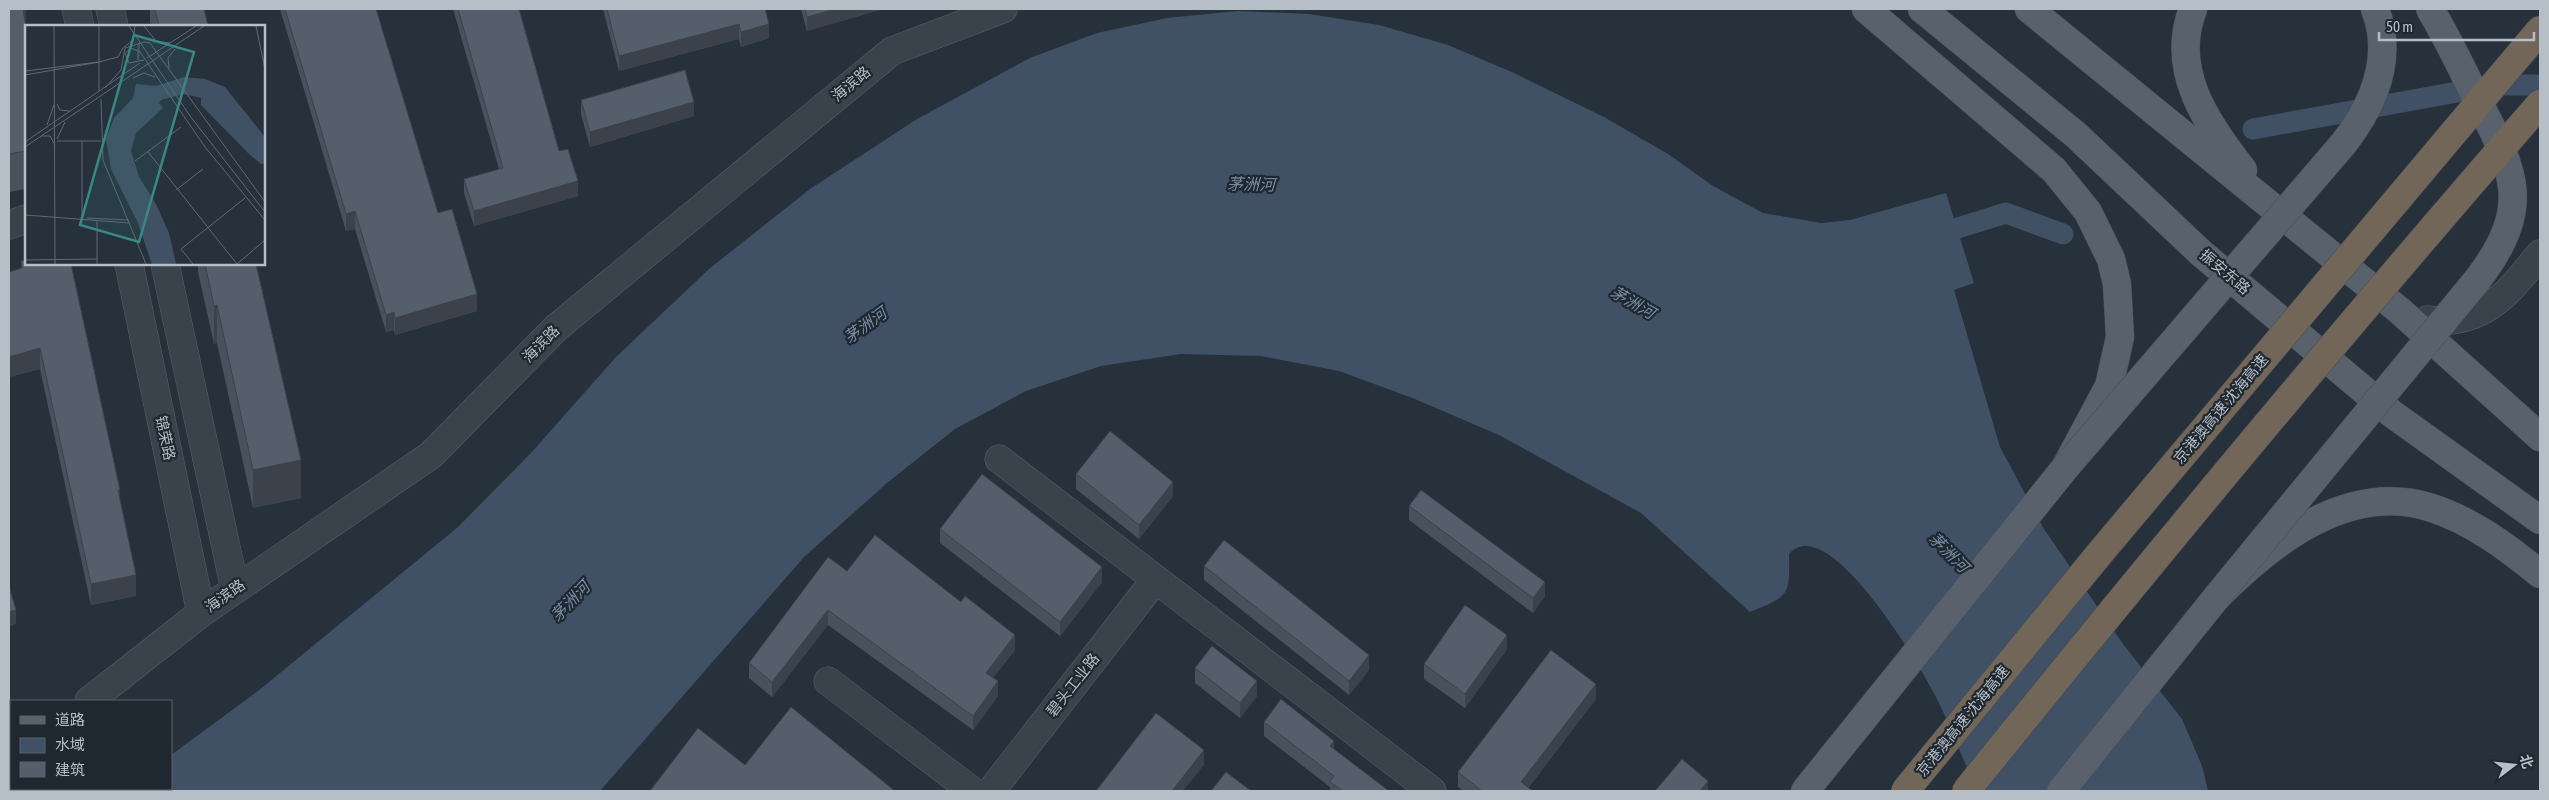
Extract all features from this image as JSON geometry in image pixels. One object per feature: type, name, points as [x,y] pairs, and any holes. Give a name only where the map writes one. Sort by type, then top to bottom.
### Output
[{"type":"highway","name":"京港澳高速 沈海高速","points":[[1905,791],[2093,560],[2540,30]]},
{"type":"highway","points":[[1966,791],[2070,662],[2396,269],[2540,104]]},
{"type":"main road","points":[[1866,9],[2054,170],[2088,212],[2104,242],[2117,284],[2120,311],[2120,337],[2116,361],[2109,386],[2065,468]]},
{"type":"main road","name":"振安东路","points":[[1922,9],[2076,135],[2202,253],[2391,413],[2540,520]]},
{"type":"main road","points":[[2029,9],[2400,311],[2540,437]]},
{"type":"main road","points":[[1806,791],[2065,468],[2355,128],[2373,95],[2383,62],[2384,46],[2375,9]]},
{"type":"main road","points":[[2061,791],[2490,263],[2507,229],[2513,195],[2508,163],[2430,9]]},
{"type":"main road","points":[[2192,10],[2186,32],[2186,52],[2195,97],[2217,136],[2272,207]]},
{"type":"main road","points":[[2216,598],[2244,569],[2270,548],[2302,527],[2331,514],[2381,502],[2414,504],[2456,518],[2518,555],[2540,574]]},
{"type":"street","points":[[76,9],[80,25]]},
{"type":"street","points":[[110,9],[114,25]]},
{"type":"street","name":"海滨路","points":[[90,700],[201,613],[430,455],[556,328],[892,50],[1004,9]]},
{"type":"street","points":[[9,225],[25,220]]},
{"type":"street","points":[[2400,311],[2425,320],[2440,322],[2472,315],[2497,303],[2540,254]]},
{"type":"street","name":"锦荣路","points":[[129,265],[201,613]]},
{"type":"street","points":[[165,265],[235,589]]},
{"type":"street","points":[[999,459],[1432,791]]},
{"type":"street","name":"碧头工业路","points":[[991,791],[1155,580]]},
{"type":"street","points":[[828,681],[972,791]]},
{"type":"water","name":"茅洲河","points":[[1238,11],[1309,14],[1379,25],[1448,45],[1514,73],[1604,117],[1668,154],[1713,186],[1763,213],[1821,223],[1850,220],[1946,193],[1974,283],[1954,290],[2000,447],[2044,529],[2123,644],[2182,719],[2202,766],[2208,791],[1977,791],[1941,708],[1912,656],[1872,597],[1849,572],[1826,553],[1806,546],[1789,554],[1789,579],[1784,593],[1773,602],[1750,612],[1641,513],[1501,436],[1415,399],[1339,371],[1261,356],[1181,354],[1101,366],[1026,391],[955,429],[887,483],[804,557],[600,791],[121,791],[172,790],[172,754],[258,691],[458,527],[531,453],[616,357],[709,269],[810,189],[917,119],[1030,58],[1097,33],[1167,18]]},
{"type":"building","points":[[9,9],[23,9],[26,25],[25,151],[9,154]]},
{"type":"building","points":[[155,9],[204,9],[208,25],[159,25]]},
{"type":"building","points":[[285,9],[376,9],[438,213],[452,209],[477,294],[395,318],[394,312],[386,315],[355,211],[346,214]]},
{"type":"building","points":[[458,9],[519,9],[559,151],[568,149],[578,181],[474,211],[464,179],[503,168]]},
{"type":"building","points":[[607,9],[765,9],[769,24],[741,32],[739,24],[619,56]]},
{"type":"building","points":[[805,9],[835,9],[807,17]]},
{"type":"building","points":[[685,70],[694,102],[590,132],[581,100]]},
{"type":"building","points":[[25,260],[25,265],[71,265],[120,490],[118,490],[136,575],[91,584],[40,348],[9,357],[9,272],[22,268],[21,261]]},
{"type":"building","points":[[205,265],[256,265],[301,460],[253,470],[217,305],[214,306]]},
{"type":"building","points":[[1110,431],[1173,482],[1139,525],[1076,474]]},
{"type":"building","points":[[982,474],[1102,567],[1060,622],[940,529]]},
{"type":"building","points":[[1421,490],[1545,582],[1533,598],[1409,506]]},
{"type":"building","points":[[875,535],[961,602],[965,596],[1015,635],[986,673],[998,681],[973,716],[828,610],[772,682],[749,663],[828,557],[847,571]]},
{"type":"building","points":[[1224,540],[1369,655],[1349,681],[1204,566]]},
{"type":"building","points":[[9,586],[16,610],[9,612]]},
{"type":"building","points":[[1465,605],[1507,635],[1465,694],[1424,664]]},
{"type":"building","points":[[1212,646],[1257,681],[1240,703],[1195,668]]},
{"type":"building","points":[[1551,650],[1596,684],[1521,782],[1533,791],[1482,791],[1458,772]]},
{"type":"building","points":[[1281,699],[1334,741],[1330,746],[1389,791],[1343,791],[1330,782],[1334,776],[1264,722]]},
{"type":"building","points":[[791,707],[895,791],[650,791],[698,728],[745,765]]},
{"type":"building","points":[[1156,713],[1204,750],[1172,791],[1096,791]]},
{"type":"building","points":[[1682,759],[1708,781],[1700,791],[1655,791]]},
{"type":"building","points":[[1226,772],[1251,791],[1211,791]]},
{"type":"waterway","points":[[2253,129],[2496,85],[2540,85]]},
{"type":"waterway","points":[[1929,237],[2006,213],[2063,234]]}]
